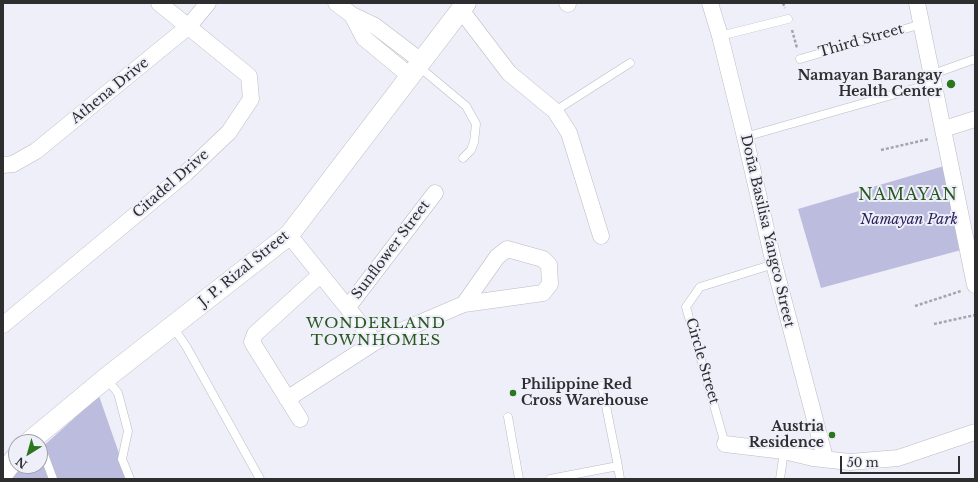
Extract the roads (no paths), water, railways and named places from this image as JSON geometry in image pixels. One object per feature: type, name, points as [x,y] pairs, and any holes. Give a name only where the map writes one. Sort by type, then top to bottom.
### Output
[{"type":"street","name":"Citadel Drive","points":[[3,325],[186,173],[229,132],[252,99],[249,76],[159,3]]},
{"type":"street","name":"Athena Drive","points":[[3,165],[13,164],[36,151],[189,26],[208,3]]},
{"type":"street","points":[[336,3],[352,15],[375,26],[389,36],[416,68]]},
{"type":"street","name":"Doña Basilisa Yangco Street","points":[[710,3],[720,36],[745,137],[774,264],[825,458]]},
{"type":"street","points":[[917,3],[944,129],[969,288]]},
{"type":"street","points":[[463,7],[509,73],[555,111],[569,133],[601,236]]},
{"type":"street","name":"J. P. Rizal Street","points":[[44,434],[106,378],[289,235],[463,7]]},
{"type":"street","points":[[352,15],[364,38],[378,51],[416,68]]},
{"type":"street","points":[[944,129],[975,119]]},
{"type":"street","name":"Sunflower Street","points":[[348,307],[435,193]]},
{"type":"street","points":[[289,235],[320,275],[348,307],[374,342]]},
{"type":"street","points":[[287,399],[374,342],[464,304],[543,293],[550,284],[549,265],[543,259],[506,249],[497,257],[464,304]]},
{"type":"street","points":[[300,419],[252,342],[253,337],[320,275]]},
{"type":"street","points":[[724,444],[784,451],[813,458],[825,458],[850,462],[898,458],[975,432]]},
{"type":"lane","points":[[720,36],[788,18]]},
{"type":"lane","name":"Third Street","points":[[800,59],[922,24]]},
{"type":"lane","points":[[378,51],[389,36]]},
{"type":"lane","points":[[745,137],[934,78],[975,60]]},
{"type":"lane","points":[[555,111],[630,64]]},
{"type":"lane","points":[[416,68],[466,106],[476,124],[474,142],[471,150],[463,158]]},
{"type":"lane","name":"Circle Street","points":[[724,444],[686,307],[700,287],[774,264]]},
{"type":"lane","points":[[172,327],[186,346],[260,479]]},
{"type":"lane","points":[[106,378],[118,393],[128,431],[122,459],[130,479]]},
{"type":"lane","points":[[602,386],[620,479]]},
{"type":"lane","points":[[508,417],[519,479]]},
{"type":"lane","points":[[780,479],[784,451]]},
{"type":"lane","points":[[48,466],[53,479]]},
{"type":"lane","points":[[550,479],[618,466]]},
{"type":"place","name":"Namayan Barangay Health Center","points":[[951,84]]},
{"type":"place","name":"Philippine Red Cross Warehouse","points":[[513,393]]},
{"type":"place","name":"Austria Residence","points":[[832,435]]},
{"type":"district","name":"NAMAYAN","points":[[908,195]]},
{"type":"district","name":"WONDERLAND TOWNHOMES","points":[[376,332]]},
{"type":"park label","name":"Namayan Park","points":[[909,220]]}]
